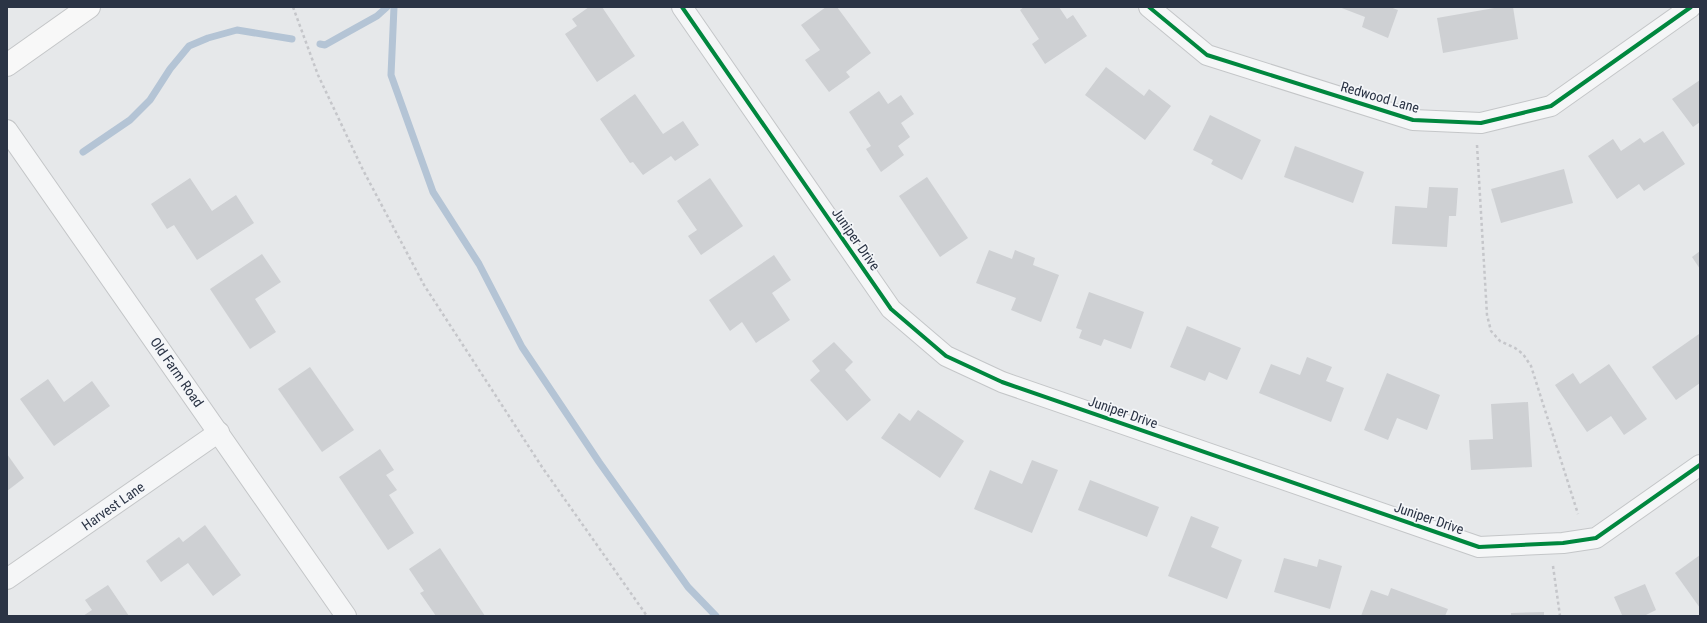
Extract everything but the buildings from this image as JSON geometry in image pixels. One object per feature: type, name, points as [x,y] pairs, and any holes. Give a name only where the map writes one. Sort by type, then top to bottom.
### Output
[{"type":"street","points":[[7,65],[89,7]]},
{"type":"street","name":"Juniper Drive","points":[[682,7],[891,309],[946,356],[1002,382],[1479,547],[1563,543],[1596,538],[1700,465]]},
{"type":"street","name":"Redwood Lane","points":[[1149,7],[1207,55],[1413,120],[1481,123],[1551,106],[1691,7]]},
{"type":"street","name":"Old Farm Road","points":[[7,130],[346,616]]},
{"type":"street","name":"Harvest Lane","points":[[7,579],[219,432]]},
{"type":"path","points":[[293,7],[318,75],[362,170],[424,285],[542,467],[647,616]]},
{"type":"path","points":[[1475,122],[1487,315],[1491,331],[1500,342],[1515,348],[1523,354],[1531,366],[1578,514]]},
{"type":"path","points":[[1552,562],[1560,616]]},
{"type":"waterway","points":[[320,44],[325,45],[377,16],[387,7]]},
{"type":"waterway","points":[[394,7],[391,75],[433,192],[479,264],[522,347],[599,462],[688,587],[716,616]]},
{"type":"waterway","points":[[83,152],[130,120],[150,100],[170,69],[189,46],[208,38],[237,30],[292,39]]},
{"type":"cycle path","points":[[682,7],[891,309],[946,356],[1002,382],[1479,547],[1563,543],[1596,538],[1700,465]]},
{"type":"cycle path","points":[[1149,7],[1207,55],[1413,120],[1481,123],[1551,106],[1691,7]]}]
